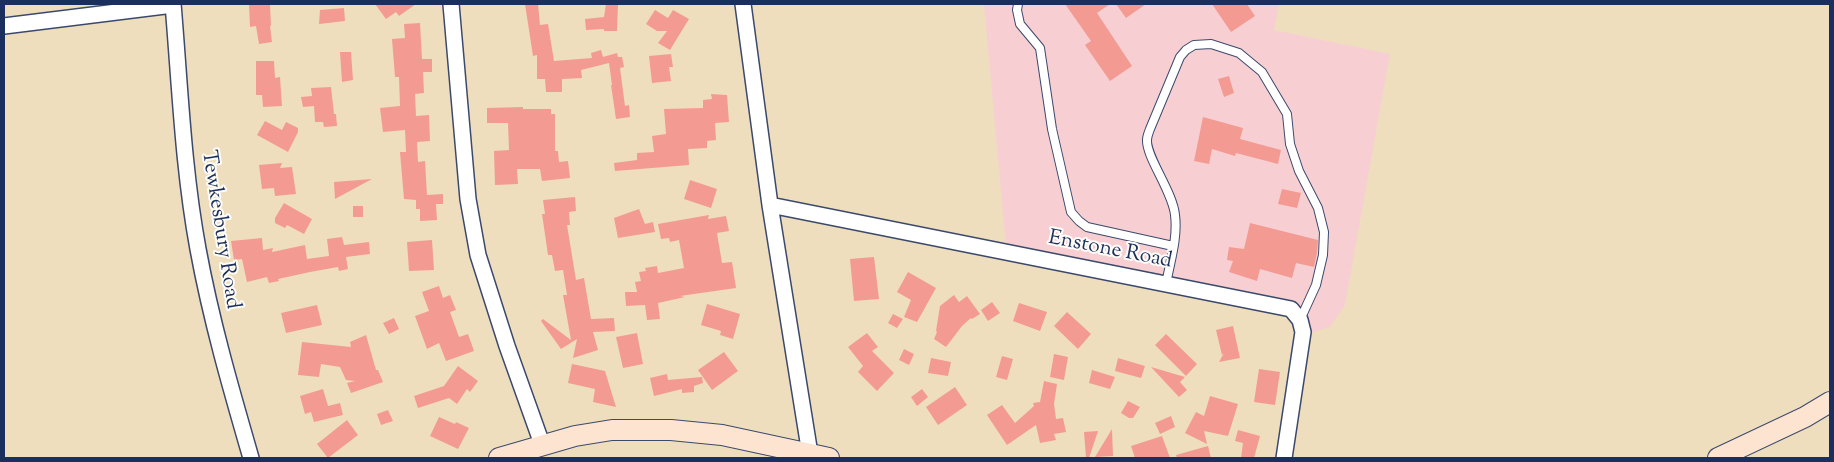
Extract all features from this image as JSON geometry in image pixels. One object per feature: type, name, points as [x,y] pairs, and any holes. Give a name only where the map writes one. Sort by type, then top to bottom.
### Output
[{"type":"street","points":[[4,26],[173,4]]},
{"type":"street","name":"Tewkesbury Road","points":[[173,4],[186,166],[198,247],[211,316],[251,458]]},
{"type":"street","points":[[451,4],[468,199],[478,255],[507,346],[542,444]]},
{"type":"street","points":[[499,458],[542,444],[612,430],[671,430],[722,435],[819,456],[770,205],[743,4]]},
{"type":"street","name":"Enstone Road","points":[[770,205],[1291,309],[1300,320]]},
{"type":"street","points":[[1284,458],[1303,332],[1300,320]]},
{"type":"street","points":[[1718,458],[1805,417],[1830,402]]},
{"type":"lane","points":[[1018,4],[1016,10],[1020,24],[1040,48],[1052,129],[1070,212],[1087,226],[1173,246]]},
{"type":"lane","points":[[1166,284],[1176,230],[1175,214],[1172,199],[1146,141],[1180,57],[1194,45],[1211,44],[1239,54],[1262,72],[1287,114],[1290,144],[1298,171],[1318,208],[1324,232],[1323,255],[1316,285],[1300,320]]},
{"type":"shaded area","points":[[984,4],[1279,4],[1274,30],[1390,54],[1345,305],[1330,327],[1308,334],[1304,318],[1006,247]]},
{"type":"building","points":[[249,4],[270,4],[272,42],[259,44],[256,26],[250,27]]},
{"type":"building","points":[[375,4],[416,4],[399,16],[396,12],[386,19]]},
{"type":"building","points":[[525,4],[538,4],[540,25],[548,24],[554,61],[592,58],[591,53],[601,50],[603,57],[617,53],[618,57],[622,57],[624,67],[620,68],[625,106],[629,105],[630,117],[616,119],[609,63],[581,70],[582,78],[562,79],[562,92],[546,92],[545,79],[537,79],[537,55],[533,56]]},
{"type":"building","points":[[606,4],[618,4],[617,31],[604,31],[604,29],[586,30],[585,19],[604,17]]},
{"type":"building","points":[[1065,4],[1110,4],[1097,13],[1132,66],[1110,81],[1085,45],[1091,41]]},
{"type":"building","points":[[1116,4],[1146,4],[1126,18]]},
{"type":"building","points":[[1212,4],[1247,4],[1255,16],[1231,32]]},
{"type":"building","points":[[344,8],[345,21],[319,24],[320,10]]},
{"type":"building","points":[[655,10],[668,18],[673,10],[689,19],[670,50],[658,43],[667,31],[657,31],[646,24]]},
{"type":"building","points":[[420,23],[422,59],[432,59],[432,72],[423,72],[424,93],[415,94],[416,116],[429,115],[430,141],[417,142],[418,162],[425,161],[427,195],[443,194],[443,204],[436,204],[437,220],[420,221],[420,209],[416,209],[416,200],[404,199],[400,152],[406,152],[405,130],[383,132],[380,108],[400,106],[399,77],[395,77],[392,39],[405,38],[404,24]]},
{"type":"building","points":[[340,52],[351,52],[353,80],[342,82]]},
{"type":"building","points":[[671,54],[673,67],[669,67],[671,81],[652,83],[649,56]]},
{"type":"building","points":[[256,61],[274,61],[275,78],[280,77],[282,106],[263,107],[262,95],[256,95]]},
{"type":"building","points":[[1229,76],[1234,93],[1224,97],[1218,79]]},
{"type":"building","points":[[331,87],[337,126],[324,127],[323,122],[315,122],[314,106],[303,107],[301,97],[312,96],[311,88]]},
{"type":"building","points":[[711,94],[727,95],[729,122],[715,123],[716,140],[707,141],[707,148],[688,149],[689,165],[615,171],[614,163],[637,160],[637,153],[654,152],[652,136],[666,134],[664,109],[703,108],[703,100],[712,99]]},
{"type":"building","points":[[523,107],[523,109],[551,109],[551,114],[555,114],[555,151],[558,151],[559,162],[568,161],[570,178],[542,181],[540,169],[517,169],[518,184],[495,185],[494,151],[509,150],[508,123],[487,123],[487,108]]},
{"type":"building","points":[[1203,117],[1243,128],[1240,139],[1281,150],[1278,164],[1236,153],[1235,156],[1212,149],[1209,164],[1194,161]]},
{"type":"building","points":[[265,121],[282,130],[286,122],[298,128],[298,132],[288,152],[257,135]]},
{"type":"building","points":[[282,163],[280,168],[292,167],[296,194],[275,196],[274,188],[262,189],[259,165]]},
{"type":"building","points":[[372,179],[335,199],[334,182]]},
{"type":"building","points":[[690,180],[717,189],[711,208],[684,199]]},
{"type":"building","points":[[1282,189],[1301,193],[1297,208],[1278,204]]},
{"type":"building","points":[[575,197],[576,211],[569,212],[570,225],[567,225],[576,280],[584,278],[591,319],[614,318],[615,331],[593,332],[598,350],[573,358],[577,339],[561,349],[541,321],[543,319],[571,340],[563,295],[567,295],[563,270],[555,271],[552,255],[548,255],[542,214],[545,214],[543,200]]},
{"type":"building","points":[[284,203],[312,219],[304,234],[287,225],[285,228],[275,223],[275,218]]},
{"type":"building","points":[[353,206],[363,206],[363,217],[353,217]]},
{"type":"building","points":[[639,209],[645,224],[653,222],[655,232],[618,238],[614,218]]},
{"type":"building","points":[[709,215],[708,219],[726,216],[729,231],[717,233],[722,263],[732,262],[736,288],[680,296],[685,297],[658,303],[660,319],[647,320],[645,305],[626,306],[625,292],[637,292],[635,282],[641,281],[639,272],[646,271],[645,268],[657,266],[658,273],[684,268],[679,240],[670,242],[669,238],[661,239],[658,224]]},
{"type":"building","points":[[1250,223],[1318,240],[1314,267],[1296,263],[1292,278],[1260,269],[1257,281],[1229,272],[1233,261],[1227,260],[1229,247],[1244,249]]},
{"type":"building","points":[[342,237],[344,245],[369,242],[370,254],[346,257],[348,269],[339,271],[338,267],[278,279],[279,281],[269,283],[267,277],[247,282],[242,259],[234,260],[231,241],[262,238],[263,250],[273,248],[272,252],[305,245],[307,259],[329,256],[327,239]]},
{"type":"building","points":[[432,240],[434,270],[409,271],[407,242]]},
{"type":"building","points":[[874,257],[879,299],[854,301],[850,259]]},
{"type":"building","points":[[908,272],[936,288],[917,322],[904,317],[911,300],[897,292]]},
{"type":"building","points":[[439,286],[443,298],[450,295],[456,310],[450,312],[459,337],[468,334],[474,351],[446,361],[439,343],[427,349],[415,316],[429,311],[422,292]]},
{"type":"building","points":[[954,295],[959,302],[967,296],[980,314],[971,318],[962,326],[946,347],[934,339],[937,332],[940,306]]},
{"type":"building","points":[[992,302],[1000,313],[988,321],[981,310]]},
{"type":"building","points":[[1019,303],[1047,312],[1040,331],[1013,321]]},
{"type":"building","points":[[707,304],[740,314],[733,339],[720,335],[721,331],[701,325]]},
{"type":"building","points":[[317,305],[322,325],[286,333],[281,313]]},
{"type":"building","points":[[1067,312],[1091,334],[1078,349],[1054,326]]},
{"type":"building","points":[[893,314],[903,319],[897,328],[888,323]]},
{"type":"building","points":[[394,318],[399,329],[389,334],[383,323]]},
{"type":"building","points":[[1233,326],[1240,358],[1219,362],[1224,353],[1222,355],[1216,330]]},
{"type":"building","points":[[637,333],[643,364],[623,368],[616,337]]},
{"type":"building","points":[[867,333],[878,347],[872,351],[894,373],[877,391],[858,372],[863,366],[848,347]]},
{"type":"building","points":[[1166,334],[1197,364],[1186,376],[1155,345]]},
{"type":"building","points":[[366,335],[376,370],[378,370],[383,382],[351,393],[347,383],[355,381],[346,380],[340,367],[321,364],[319,377],[298,375],[302,342],[351,347],[350,342]]},
{"type":"building","points":[[904,349],[914,354],[909,365],[899,360]]},
{"type":"building","points":[[724,352],[738,371],[712,390],[698,370]]},
{"type":"building","points":[[1054,354],[1068,357],[1064,380],[1050,377]]},
{"type":"building","points":[[1002,356],[1013,359],[1007,380],[996,377]]},
{"type":"building","points":[[931,358],[951,362],[948,376],[928,373]]},
{"type":"building","points":[[1118,358],[1145,366],[1141,378],[1115,371]]},
{"type":"building","points":[[572,364],[605,371],[616,407],[593,402],[595,389],[568,383]]},
{"type":"building","points":[[458,366],[478,381],[470,392],[467,389],[457,404],[449,398],[418,408],[414,396],[444,386]]},
{"type":"building","points":[[1151,367],[1185,377],[1180,382],[1187,390],[1179,397]]},
{"type":"building","points":[[1259,369],[1280,372],[1275,405],[1254,402]]},
{"type":"building","points":[[1092,370],[1115,377],[1110,389],[1089,383]]},
{"type":"building","points":[[667,374],[668,380],[702,377],[703,383],[694,386],[694,392],[682,393],[682,389],[654,396],[650,378]]},
{"type":"building","points":[[1044,381],[1057,384],[1054,404],[1056,419],[1063,418],[1066,432],[1054,434],[1056,440],[1040,443],[1036,425],[1007,445],[987,415],[1002,405],[1015,423],[1034,406],[1033,403],[1040,402]]},
{"type":"building","points":[[955,387],[967,405],[938,425],[926,407]]},
{"type":"building","points":[[323,389],[328,406],[340,403],[343,415],[314,422],[311,412],[305,414],[300,396]]},
{"type":"building","points":[[922,389],[928,397],[917,406],[911,397]]},
{"type":"building","points":[[1210,396],[1238,404],[1228,436],[1204,431],[1207,444],[1185,433],[1196,412],[1204,416]]},
{"type":"building","points":[[1128,401],[1140,407],[1133,418],[1129,418],[1121,413]]},
{"type":"building","points":[[388,410],[393,421],[381,425],[377,414]]},
{"type":"building","points":[[1171,416],[1175,427],[1160,434],[1155,423]]},
{"type":"building","points":[[439,417],[469,428],[458,449],[430,436]]},
{"type":"building","points":[[347,420],[358,435],[328,458],[317,444]]},
{"type":"building","points":[[1112,429],[1113,456],[1095,457]]},
{"type":"building","points":[[1238,430],[1260,436],[1254,458],[1241,458],[1243,443],[1235,441]]},
{"type":"building","points":[[1098,431],[1089,458],[1086,458],[1084,432]]},
{"type":"building","points":[[1162,436],[1170,458],[1135,458],[1131,446]]},
{"type":"building","points":[[1208,446],[1211,458],[1177,458],[1176,455]]}]
